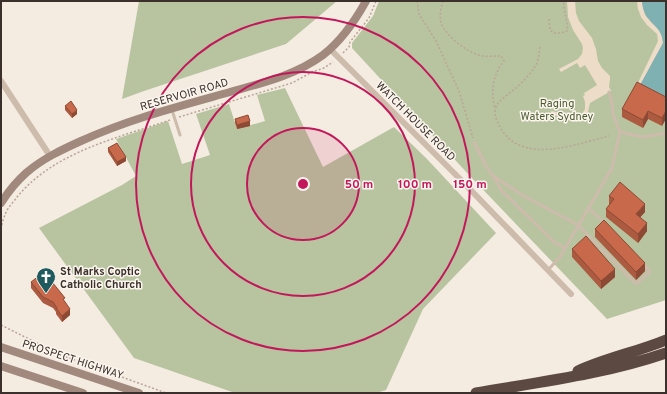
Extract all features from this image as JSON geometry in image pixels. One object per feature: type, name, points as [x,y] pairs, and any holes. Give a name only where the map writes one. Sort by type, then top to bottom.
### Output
[{"type":"highway","points":[[562,378],[597,362],[639,350],[666,340]]},
{"type":"highway","points":[[476,393],[626,365],[666,352]]},
{"type":"street","name":"RESERVOIR ROAD","points":[[1,203],[7,193],[37,164],[50,156],[114,127],[171,108],[274,79],[306,66],[330,49],[350,27],[366,1]]},
{"type":"street","name":"WATCH HOUSE ROAD","points":[[330,49],[462,181],[571,294]]},
{"type":"street","points":[[1,81],[50,156]]},
{"type":"street","name":"PROSPECT HIGHWAY","points":[[1,347],[139,393]]},
{"type":"street","points":[[1,366],[83,393]]},
{"type":"lane","points":[[548,270],[560,257],[612,168],[620,132],[613,114],[609,92]]},
{"type":"lane","points":[[171,108],[180,135]]},
{"type":"lane","points":[[620,132],[643,137],[666,133]]},
{"type":"lane","points":[[474,142],[486,166],[502,190],[554,242],[565,248]]},
{"type":"lane","points":[[493,176],[524,196],[578,225],[636,284],[650,272],[642,261]]},
{"type":"lane","points":[[588,208],[608,225]]},
{"type":"path","points":[[345,52],[349,47],[350,42],[369,18],[376,1]]},
{"type":"path","points":[[417,1],[419,14],[436,41],[459,91],[474,142]]},
{"type":"path","points":[[443,1],[440,22],[448,35],[470,51],[480,56],[501,56],[504,61],[499,66],[495,76],[492,97],[498,123],[507,136],[524,147],[534,150],[546,150],[609,136]]},
{"type":"path","points":[[549,19],[550,30],[554,33],[561,34],[567,31],[568,26],[564,14],[564,1]]},
{"type":"path","points":[[495,108],[499,102],[517,87],[536,64],[540,47]]},
{"type":"path","points":[[1,229],[4,215],[26,187],[34,179],[64,160],[92,147],[175,118],[292,83],[324,68],[332,62]]},
{"type":"path","points":[[1,325],[61,355],[166,393]]},
{"type":"green space","points":[[139,1],[337,1],[286,44],[122,99]]},
{"type":"green space","name":"Raging Waters Sydney","points":[[379,1],[666,1],[666,300],[607,319],[469,175],[352,48],[352,43],[373,16]]},
{"type":"green space","points":[[285,88],[323,167],[394,127],[427,159],[496,233],[423,309],[386,390],[376,393],[235,393],[134,358],[39,228],[122,185],[136,176],[116,139],[168,121],[182,164],[210,155],[196,114],[229,104],[237,129],[265,121],[257,95]]},
{"type":"shaded area","points":[[567,1],[575,1],[576,13],[579,21],[592,38],[598,61],[602,68],[610,76],[609,87],[611,91],[590,103],[587,116],[579,121],[554,115],[550,112],[552,111],[574,117],[580,117],[585,109],[584,93],[597,85],[585,65],[580,68],[577,63],[561,72],[559,69],[578,59],[582,54],[583,48],[568,17]]},
{"type":"shaded area","points":[[637,1],[642,1],[645,15],[660,31],[663,43],[639,87],[636,87],[658,41],[657,34],[641,17]]},
{"type":"water","points":[[642,1],[666,1],[666,102],[639,87],[663,43],[662,36],[643,9]]},
{"type":"building","points":[[637,82],[666,97],[666,111],[662,118],[648,111],[643,120],[622,109]]},
{"type":"building","points":[[71,101],[77,110],[72,114],[65,106]]},
{"type":"building","points":[[248,115],[250,121],[237,125],[235,119]]},
{"type":"building","points":[[117,143],[126,157],[117,162],[108,148]]},
{"type":"building","points":[[620,182],[645,204],[636,214],[647,223],[638,234],[606,209],[614,199],[609,196]]},
{"type":"building","points":[[604,220],[645,263],[636,272],[595,229]]},
{"type":"building","points":[[586,236],[615,269],[601,281],[572,249]]},
{"type":"building","points":[[44,272],[65,298],[63,299],[70,309],[62,316],[53,302],[43,297],[31,282]]},
{"type":"place","name":"St Marks Coptic Catholic Church","points":[[46,294]]}]
